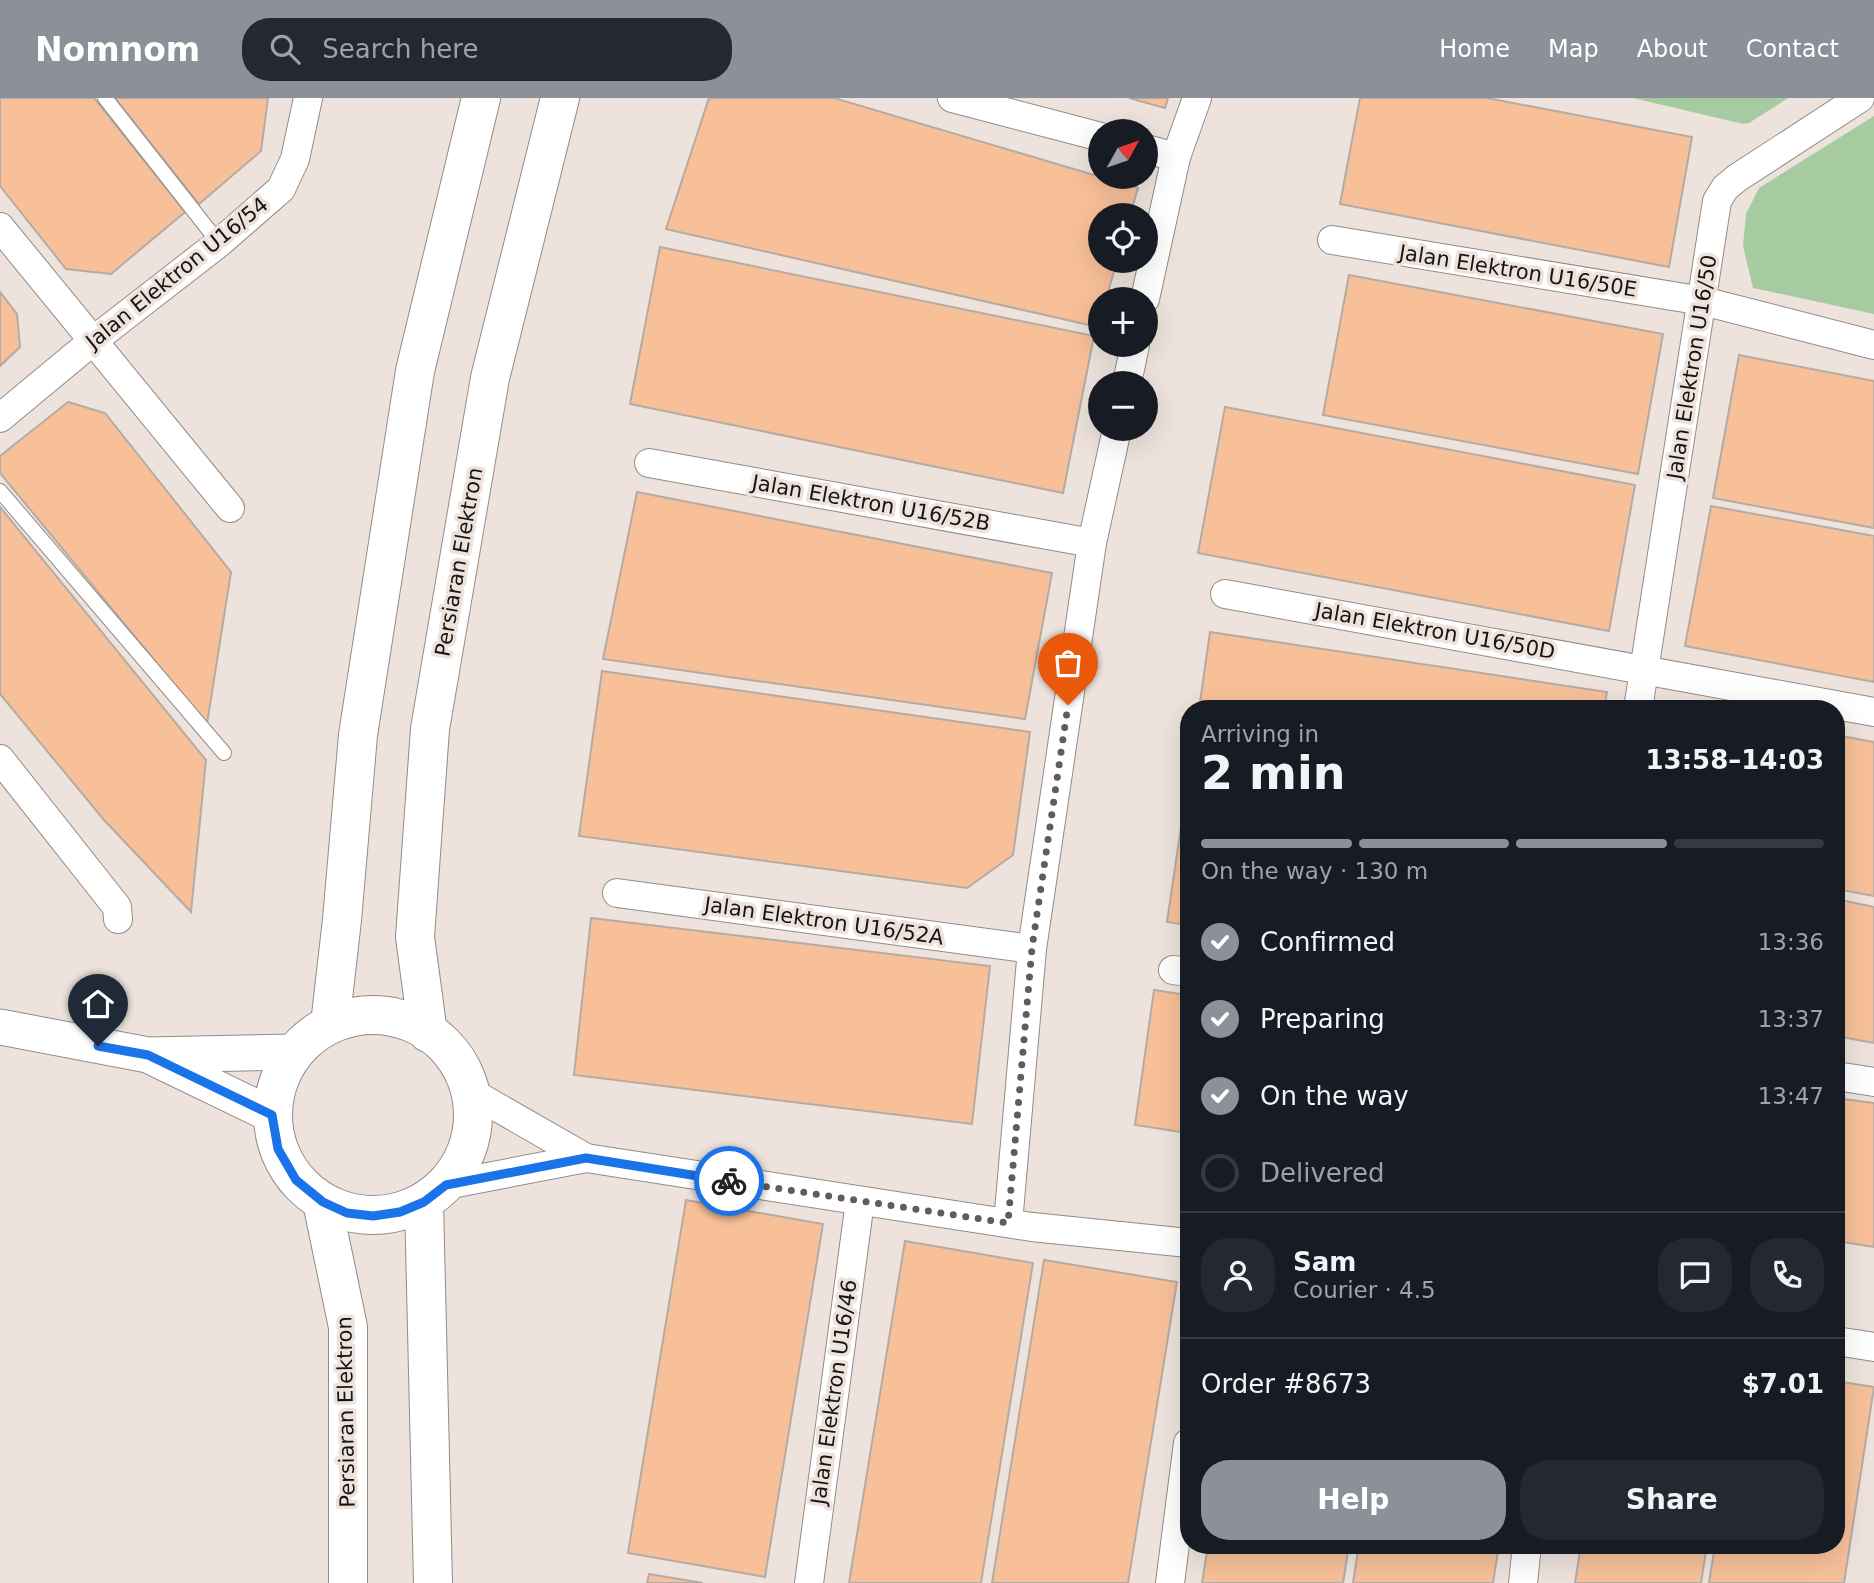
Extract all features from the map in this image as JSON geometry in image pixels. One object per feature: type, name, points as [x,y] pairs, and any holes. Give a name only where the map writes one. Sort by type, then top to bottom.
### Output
[{"type":"main road","points":[[330,1024],[358,735],[415,371],[481,98]]},
{"type":"main road","name":"Persiaran Elektron","points":[[428,1032],[415,937],[430,729],[490,378],[560,98]]},
{"type":"main road","points":[[370,1016],[390,1017],[410,1023],[428,1032],[447,1048],[469,1091],[473,1116],[469,1141],[460,1165],[435,1193],[400,1212],[373,1216],[347,1213],[323,1202],[296,1180],[278,1149],[272,1115],[278,1082],[295,1052],[310,1037],[330,1024],[349,1018],[370,1016]]},
{"type":"main road","points":[[433,1583],[435,1193]]},
{"type":"main road","name":"Persiaran Elektron","points":[[323,1202],[348,1327],[348,1583]]},
{"type":"street","name":"Jalan Elektron U16/54","points":[[0,418],[94,340],[219,243],[281,188],[295,159],[308,98]]},
{"type":"street","points":[[952,98],[1088,134]]},
{"type":"street","points":[[1148,287],[1176,157],[1197,98]]},
{"type":"street","name":"Jalan Elektron U16/50","points":[[1639,700],[1717,201],[1725,188],[1737,177],[1860,98]]},
{"type":"street","points":[[1158,152],[1176,157]]},
{"type":"street","points":[[0,227],[230,508]]},
{"type":"street","name":"Jalan Elektron U16/50E","points":[[1332,240],[1703,301],[1874,345]]},
{"type":"street","points":[[1008,1223],[1032,948],[1092,543],[1114,441]]},
{"type":"street","name":"Jalan Elektron U16/52B","points":[[649,463],[1092,543]]},
{"type":"street","name":"Jalan Elektron U16/50D","points":[[1226,594],[1811,700]]},
{"type":"street","name":"Jalan Elektron U16/50D","points":[[1845,706],[1874,712]]},
{"type":"street","points":[[0,759],[117,907],[118,919]]},
{"type":"street","name":"Jalan Elektron U16/52A","points":[[617,893],[1032,948]]},
{"type":"street","points":[[0,1027],[148,1055],[295,1052]]},
{"type":"street","points":[[148,1055],[272,1115]]},
{"type":"street","points":[[1845,1077],[1874,1082]]},
{"type":"street","points":[[469,1091],[586,1158],[1008,1223],[1180,1242]]},
{"type":"street","points":[[435,1193],[586,1158]]},
{"type":"street","name":"Jalan Elektron U16/46","points":[[808,1583],[860,1200]]},
{"type":"street","points":[[1845,1342],[1874,1347]]},
{"type":"street","points":[[1170,1583],[1180,1505]]},
{"type":"street","points":[[1523,1583],[1526,1554]]},
{"type":"lane","points":[[105,98],[219,243]]},
{"type":"lane","points":[[0,491],[224,753]]},
{"type":"green space","points":[[1633,98],[1788,98],[1749,123],[1743,124]]},
{"type":"green space","points":[[1874,116],[1874,314],[1753,288],[1743,246],[1746,214],[1759,188]]},
{"type":"building","points":[[0,98],[94,98],[185,212],[111,274],[66,269],[0,186]]},
{"type":"building","points":[[115,98],[268,98],[261,151],[199,204]]},
{"type":"building","points":[[709,98],[834,98],[1088,173],[1088,189],[1138,189],[1134,203],[1088,203],[1088,273],[1114,273],[1109,287],[1088,287],[1088,325],[666,229]]},
{"type":"building","points":[[1129,98],[1168,98],[1165,108]]},
{"type":"building","points":[[1360,98],[1487,98],[1692,137],[1669,267],[1340,204]]},
{"type":"building","points":[[660,247],[1088,335],[1090,357],[1063,493],[630,404]]},
{"type":"building","points":[[1349,275],[1663,334],[1638,474],[1323,415]]},
{"type":"building","points":[[0,292],[17,314],[20,347],[0,366]]},
{"type":"building","points":[[1739,355],[1874,381],[1874,528],[1713,498]]},
{"type":"building","points":[[68,402],[105,413],[231,572],[207,724],[0,473],[0,456]]},
{"type":"building","points":[[1225,407],[1635,485],[1609,631],[1198,553]]},
{"type":"building","points":[[637,492],[1052,573],[1025,719],[603,659]]},
{"type":"building","points":[[1711,506],[1874,536],[1874,682],[1685,646]]},
{"type":"building","points":[[0,507],[206,760],[191,912],[104,820],[0,694]]},
{"type":"building","points":[[1210,632],[1607,692],[1606,700],[1200,700]]},
{"type":"building","points":[[602,671],[1030,732],[1013,855],[967,888],[579,836]]},
{"type":"building","points":[[1845,737],[1874,742],[1874,896],[1845,891]]},
{"type":"building","points":[[1180,834],[1180,924],[1167,922]]},
{"type":"building","points":[[1845,901],[1874,907],[1874,1043],[1845,1038]]},
{"type":"building","points":[[591,918],[990,966],[972,1124],[574,1075]]},
{"type":"building","points":[[1154,990],[1180,994],[1180,1132],[1135,1125]]},
{"type":"building","points":[[1845,1099],[1874,1103],[1874,1247],[1845,1242]]},
{"type":"building","points":[[686,1200],[823,1224],[765,1577],[628,1553]]},
{"type":"building","points":[[905,1241],[1033,1263],[981,1583],[849,1583]]},
{"type":"building","points":[[1044,1260],[1177,1282],[1128,1583],[992,1583]]},
{"type":"building","points":[[1845,1382],[1874,1387],[1844,1583],[1709,1583],[1714,1554],[1845,1554]]},
{"type":"building","points":[[1207,1554],[1348,1554],[1343,1583],[1202,1583]]},
{"type":"building","points":[[1358,1554],[1498,1554],[1493,1583],[1353,1583]]},
{"type":"building","points":[[1580,1554],[1706,1554],[1701,1583],[1575,1583]]},
{"type":"building","points":[[649,1574],[703,1583],[647,1583]]},
{"type":"way so far","points":[[729,1181],[1008,1223],[1032,948],[1068,705]]},
{"type":"route","points":[[98,1046],[148,1055],[272,1115],[278,1149],[296,1180],[323,1202],[347,1213],[373,1216],[400,1212],[424,1202],[446,1185],[586,1158],[729,1181]]}]
